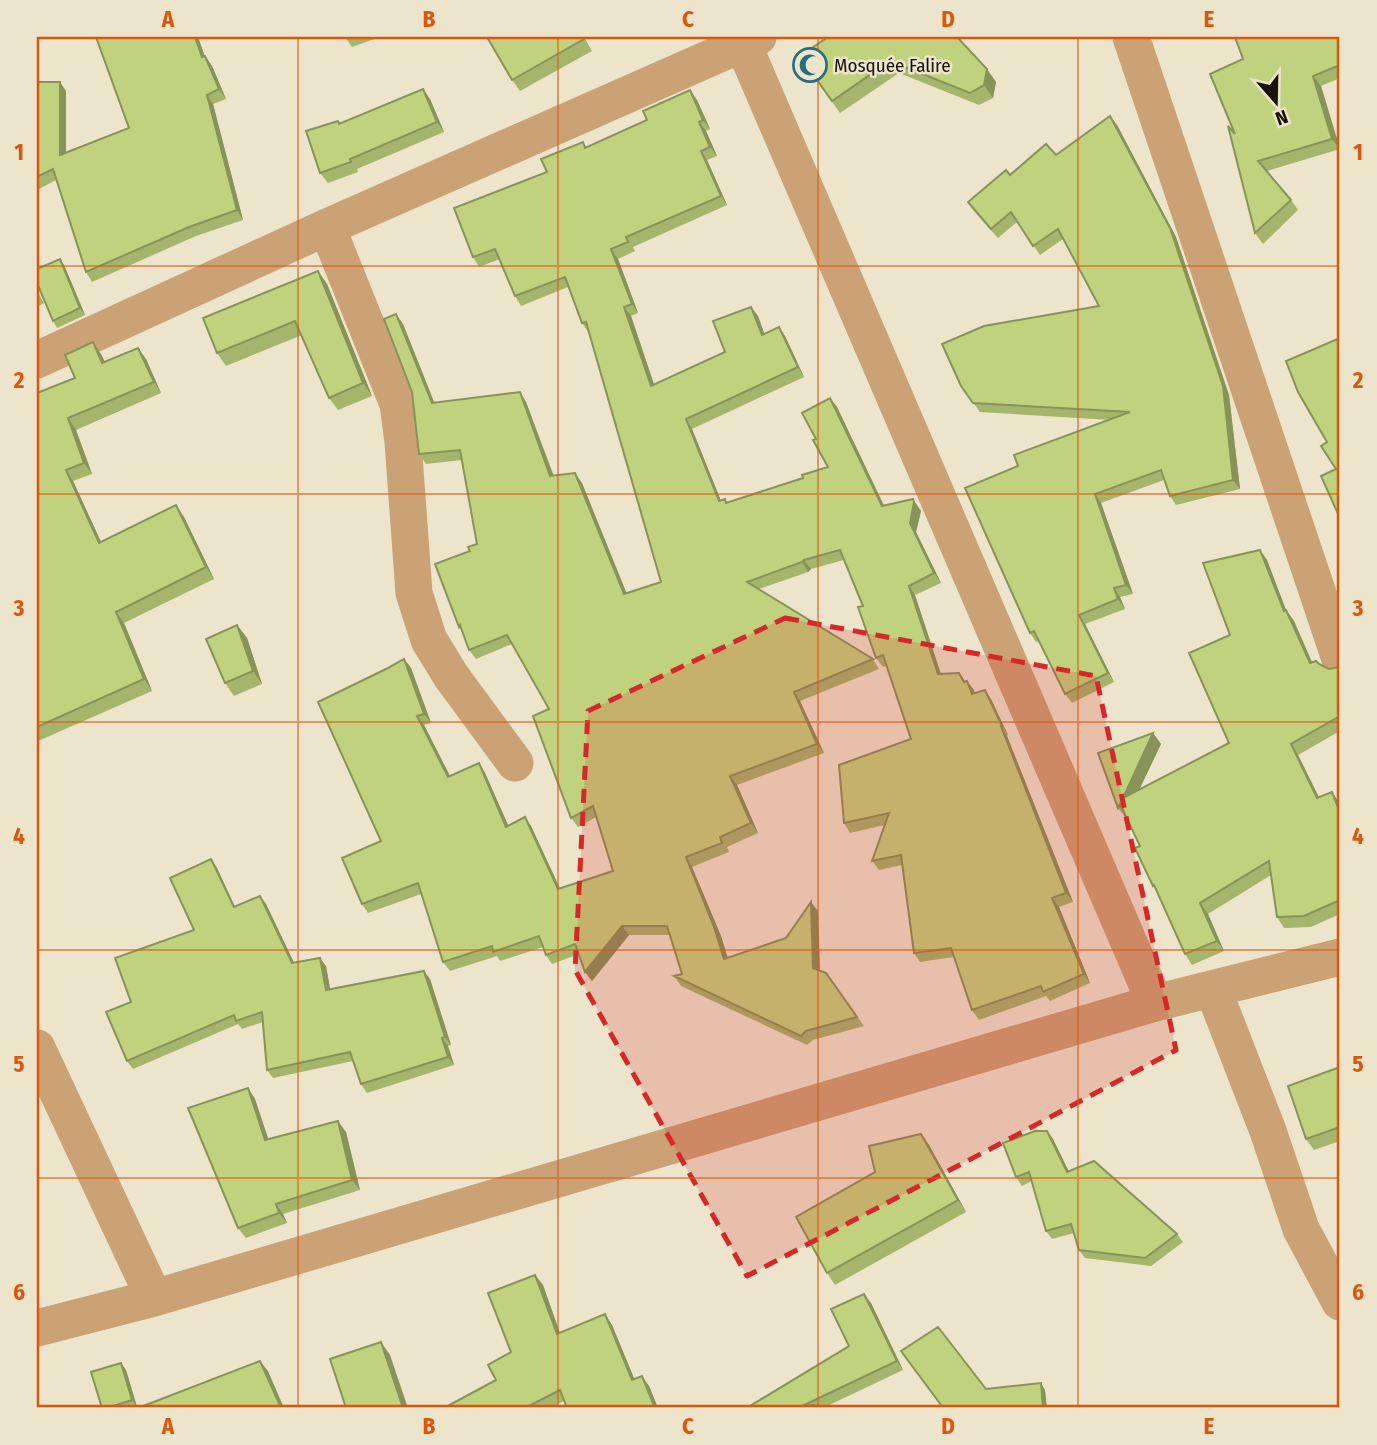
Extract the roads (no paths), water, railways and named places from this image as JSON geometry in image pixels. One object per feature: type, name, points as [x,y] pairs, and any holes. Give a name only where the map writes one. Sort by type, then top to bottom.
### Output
[{"type":"street","points":[[1131,37],[1340,659]]},
{"type":"street","points":[[37,360],[747,39],[1156,1003]]},
{"type":"street","points":[[327,227],[398,404],[414,593],[429,640],[451,676],[514,763]]},
{"type":"street","points":[[37,1328],[154,1298],[1156,1003],[1340,957]]},
{"type":"street","points":[[1213,989],[1268,1131],[1301,1229],[1340,1302]]},
{"type":"street","points":[[37,1048],[154,1298]]},
{"type":"place","name":"Mosquée Falire","points":[[810,65]]}]
